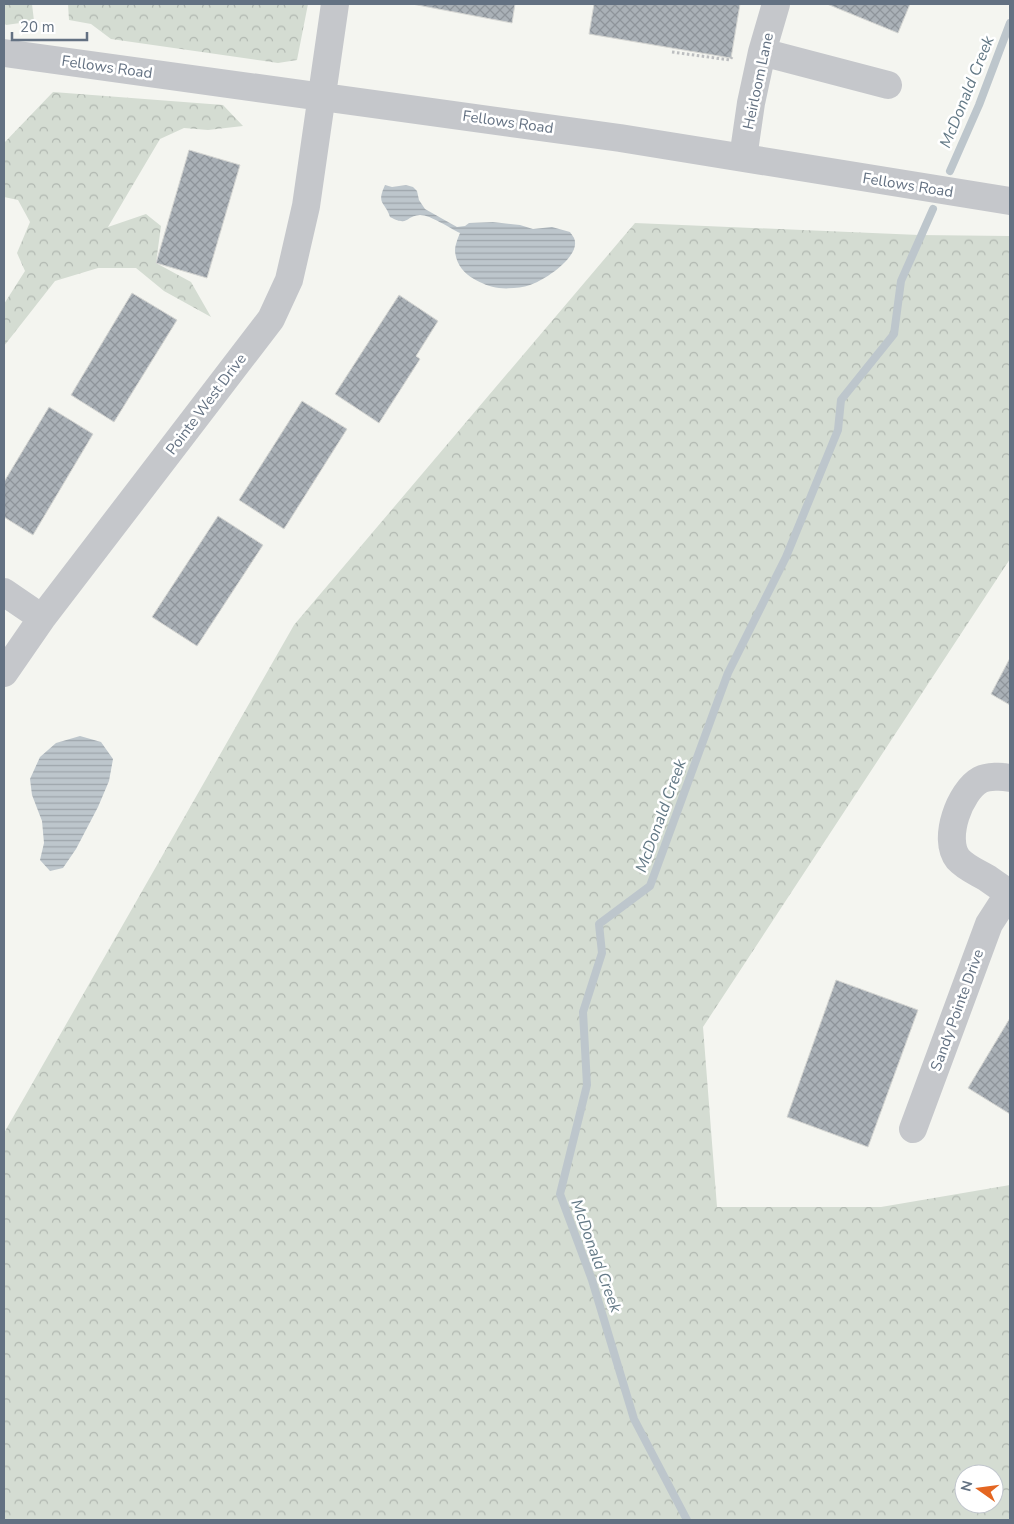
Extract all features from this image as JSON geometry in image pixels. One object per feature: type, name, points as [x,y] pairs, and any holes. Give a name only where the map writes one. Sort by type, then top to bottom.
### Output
[{"type":"street","name":"Pointe West Drive","points":[[4,673],[42,618],[271,319],[289,280],[306,206],[335,4]]},
{"type":"street","name":"Heirloom Lane","points":[[743,158],[751,103],[762,52],[776,4]]},
{"type":"street","points":[[762,52],[888,85]]},
{"type":"street","name":"Fellows Road","points":[[4,53],[620,138],[1010,202]]},
{"type":"street","points":[[4,592],[42,618]]},
{"type":"street","name":"Sandy Pointe Drive","points":[[913,1130],[989,924],[1010,893],[969,869],[957,858],[951,838],[954,820],[966,793],[981,780],[1003,776],[1010,778]]},
{"type":"path","points":[[672,52],[732,60],[734,50]]},
{"type":"green space","points":[[4,4],[32,4],[34,21],[6,25],[4,23]]},
{"type":"green space","points":[[68,4],[308,4],[297,60],[278,63],[111,39],[91,24],[69,20]]},
{"type":"green space","points":[[53,92],[223,105],[243,126],[208,130],[184,128],[160,139],[108,227],[146,214],[161,226],[156,263],[191,282],[211,317],[164,291],[136,268],[98,268],[55,281],[4,346],[4,304],[25,271],[17,253],[30,222],[18,200],[4,197],[4,143]]},
{"type":"green space","points":[[635,223],[919,235],[1010,236],[1010,559],[703,1027],[717,1207],[881,1207],[1010,1185],[1010,1520],[4,1520],[4,1133],[294,625]]},
{"type":"shaded area","points":[[385,185],[413,187],[417,191],[419,200],[425,209],[457,227],[465,226],[469,223],[493,222],[520,225],[533,229],[552,227],[570,232],[575,241],[574,249],[565,262],[536,283],[510,288],[489,286],[470,277],[459,264],[455,251],[460,233],[435,219],[420,215],[404,221],[390,217],[381,200]]},
{"type":"shaded area","points":[[80,736],[101,742],[113,759],[109,781],[76,849],[63,868],[50,871],[40,860],[44,843],[42,821],[32,795],[30,779],[40,757],[56,743]]},
{"type":"building","points":[[412,4],[515,4],[512,23]]},
{"type":"building","points":[[594,4],[740,4],[731,58],[589,34]]},
{"type":"building","points":[[827,4],[910,4],[898,33]]},
{"type":"building","points":[[189,150],[240,165],[207,278],[156,263]]},
{"type":"building","points":[[132,293],[177,320],[114,422],[71,395]]},
{"type":"building","points":[[399,295],[438,321],[416,356],[420,359],[379,423],[335,394]]},
{"type":"building","points":[[302,401],[347,429],[284,529],[239,500]]},
{"type":"building","points":[[49,407],[93,434],[33,535],[4,517],[4,482]]},
{"type":"building","points":[[218,516],[263,545],[197,646],[152,617]]},
{"type":"building","points":[[1010,658],[1010,705],[991,694]]},
{"type":"building","points":[[836,980],[918,1010],[868,1147],[787,1117]]},
{"type":"building","points":[[1010,1018],[1010,1114],[968,1088]]},
{"type":"waterway","name":"McDonald Creek","points":[[950,171],[979,105],[1010,23]]},
{"type":"waterway","name":"McDonald Creek","points":[[687,1520],[634,1419],[592,1280],[560,1194],[587,1085],[583,1012],[602,953],[599,924],[650,886],[728,673],[786,557],[838,430],[841,400],[894,334],[901,281],[933,209]]}]
